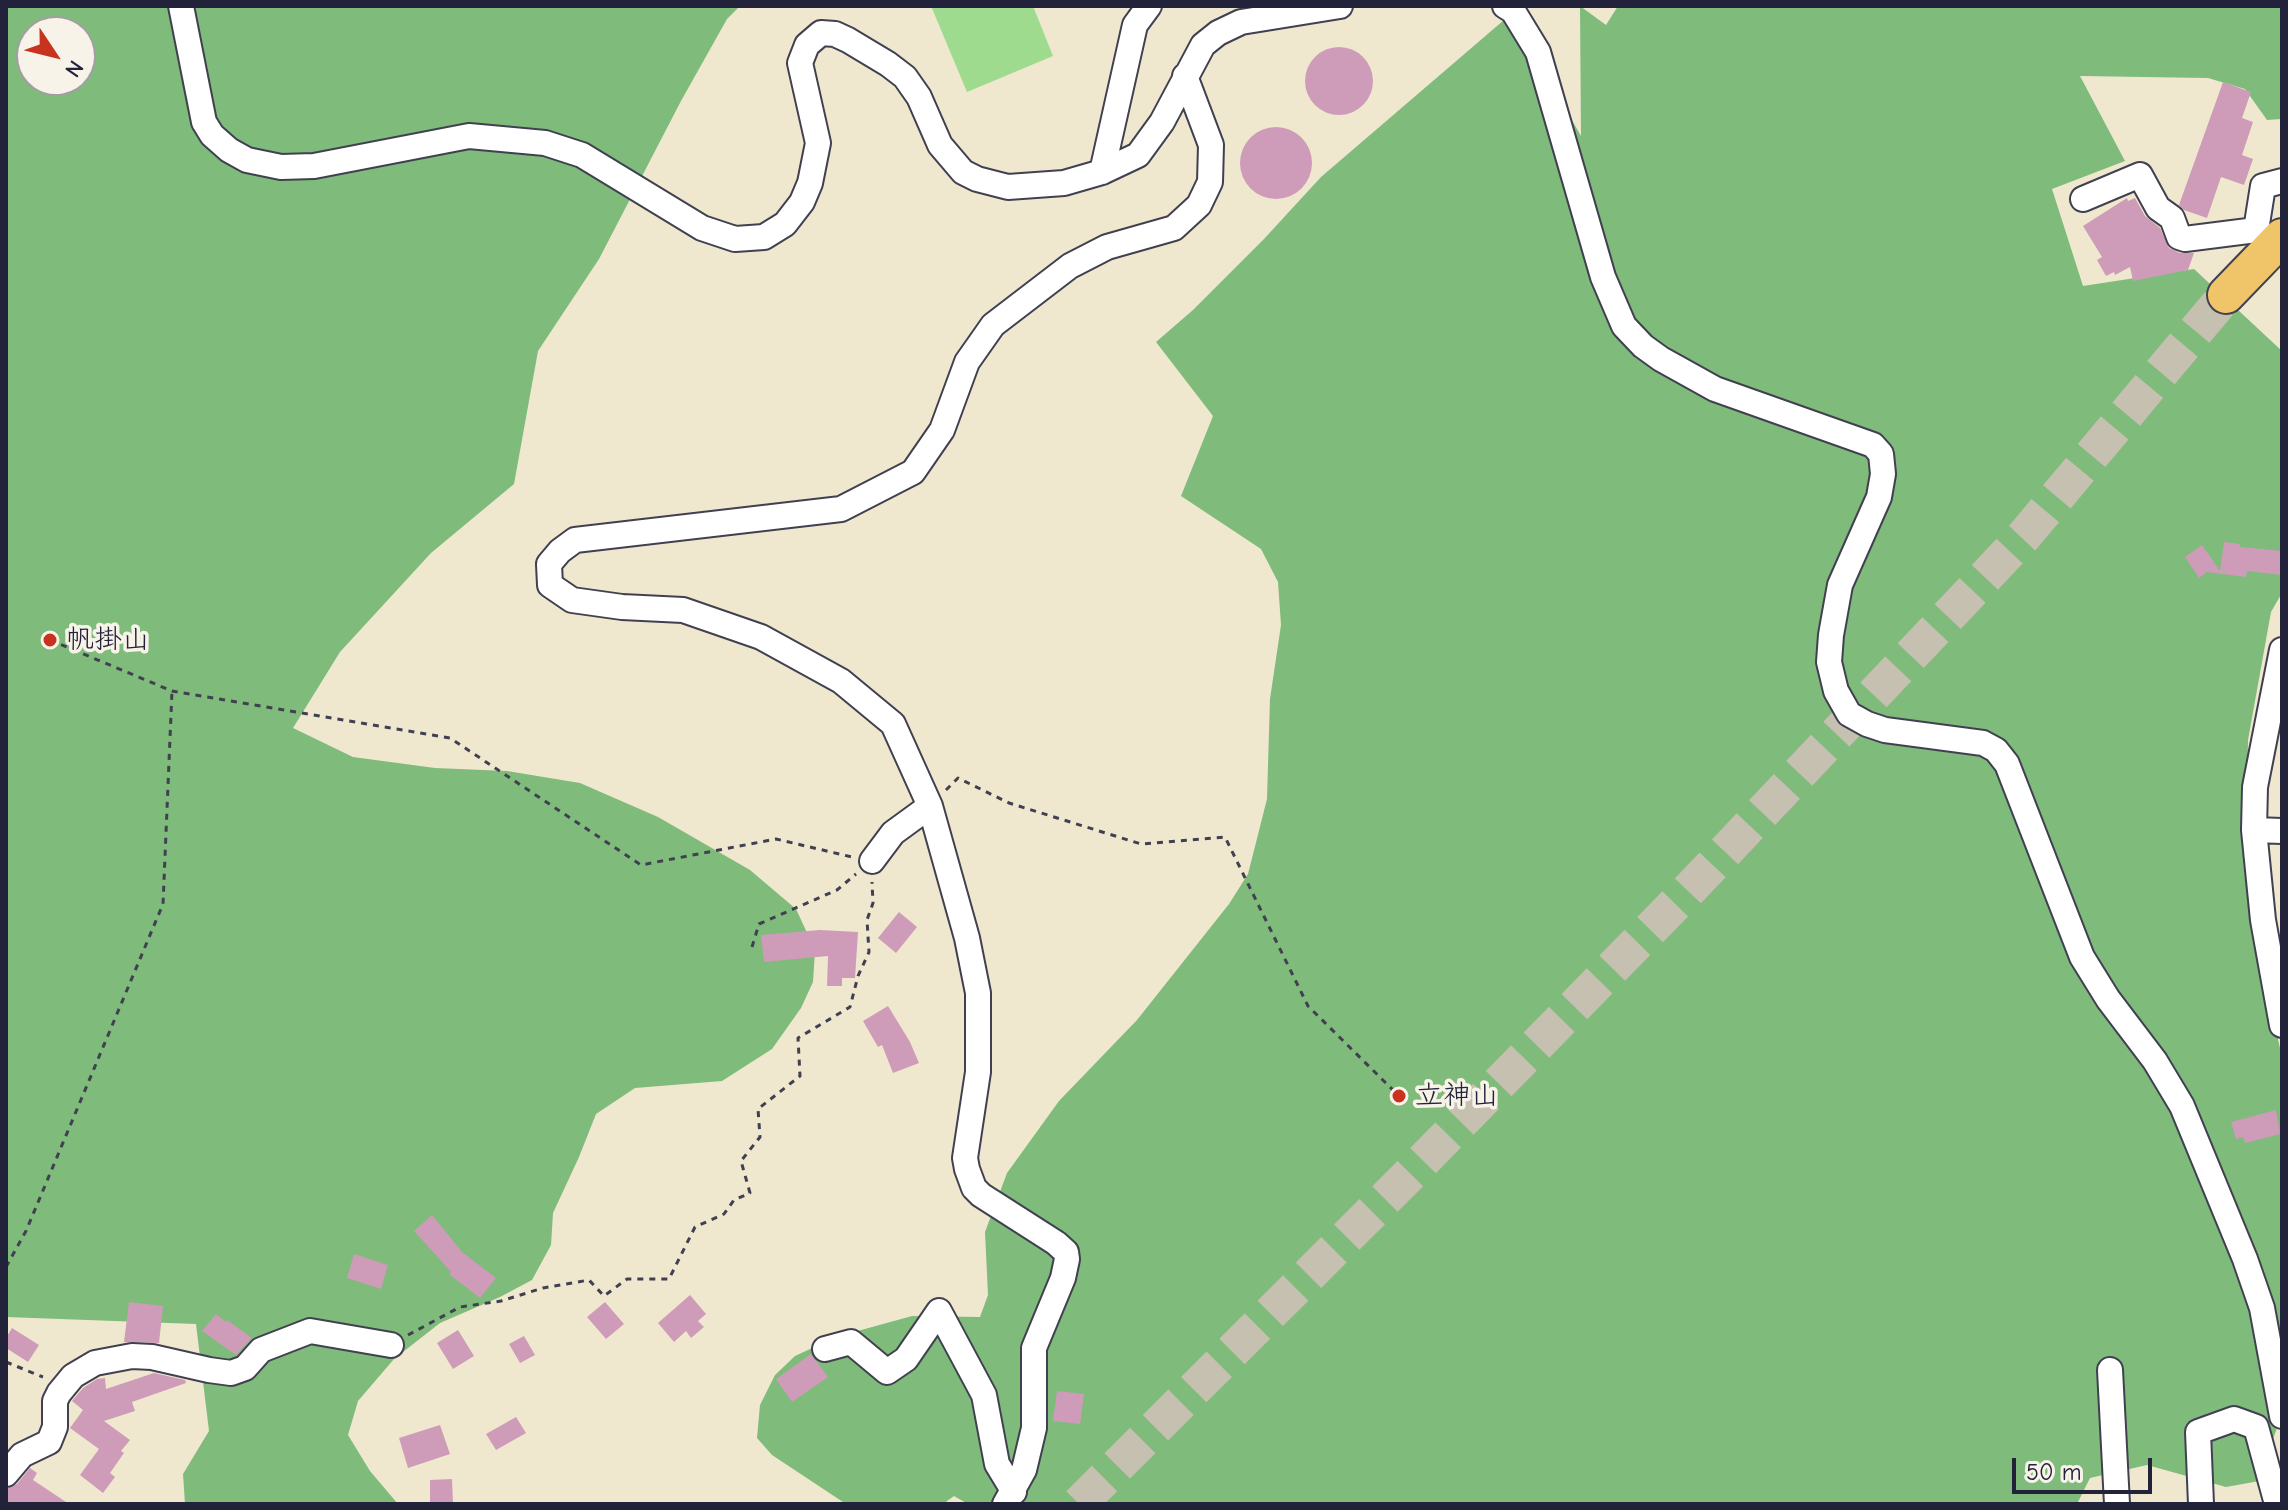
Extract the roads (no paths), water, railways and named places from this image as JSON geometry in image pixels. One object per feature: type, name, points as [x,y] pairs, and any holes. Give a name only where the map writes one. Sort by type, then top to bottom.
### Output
[{"type":"highway","points":[[2226,295],[2280,246]]},
{"type":"street","points":[[181,6],[204,122],[212,135],[247,160],[281,167],[314,166],[469,136],[545,143],[582,155],[702,228],[735,239],[764,237],[785,224],[802,202],[810,183],[818,143],[800,63],[807,45],[821,33],[835,34],[848,40],[905,77],[919,97],[940,145],[963,172],[1008,187],[1064,183],[1102,172],[1138,155],[1162,122],[1203,45],[1218,33],[1241,22],[1340,6]]},
{"type":"street","points":[[1102,172],[1135,25],[1149,6]]},
{"type":"street","points":[[1512,8],[1538,52],[1603,277],[1624,326],[1661,359],[1715,389],[1873,445],[1881,454],[1883,474],[1879,497],[1840,585],[1829,662],[1836,691],[1849,714],[1867,724],[1885,730],[1983,743],[1996,750],[2007,764],[2082,957],[2108,999],[2155,1061],[2182,1106],[2262,1308],[2282,1416]]},
{"type":"street","points":[[1009,1498],[1024,1470],[1034,1428],[1034,1348],[1063,1278],[1066,1252],[981,1195],[974,1188],[967,1169],[965,1158],[978,1072],[978,993],[967,938],[930,806],[893,724],[841,681],[761,637],[683,610],[622,607],[572,600],[550,585],[549,564],[575,540],[841,509],[913,472],[942,430],[967,362],[993,325],[1070,266],[1107,247],[1174,228],[1199,205],[1210,182],[1211,145],[1185,76]]},
{"type":"street","points":[[2083,199],[2140,175],[2158,208],[2172,218],[2179,237],[2185,239],[2256,230],[2263,186],[2282,181]]},
{"type":"street","points":[[2282,650],[2255,787],[2254,830],[2263,920],[2282,1025]]},
{"type":"street","points":[[872,861],[893,833],[930,806]]},
{"type":"street","points":[[2254,830],[2282,831]]},
{"type":"street","points":[[825,1349],[851,1342],[887,1372],[906,1359],[939,1311],[984,1395],[997,1464],[1009,1498]]},
{"type":"street","points":[[6,1474],[22,1455],[49,1442],[55,1427],[55,1401],[73,1376],[95,1363],[132,1356],[166,1358],[231,1373],[245,1368],[261,1350],[310,1331],[391,1345]]},
{"type":"street","points":[[2110,1370],[2117,1504]]},
{"type":"street","points":[[2201,1504],[2198,1432],[2234,1419],[2256,1427],[2277,1504]]},
{"type":"tunnel","points":[[1079,1504],[1685,894],[2024,536],[2226,295]]},
{"type":"place","name":"帆掛山","points":[[50,640]]},
{"type":"place","name":"立神山","points":[[1399,1096]]}]
